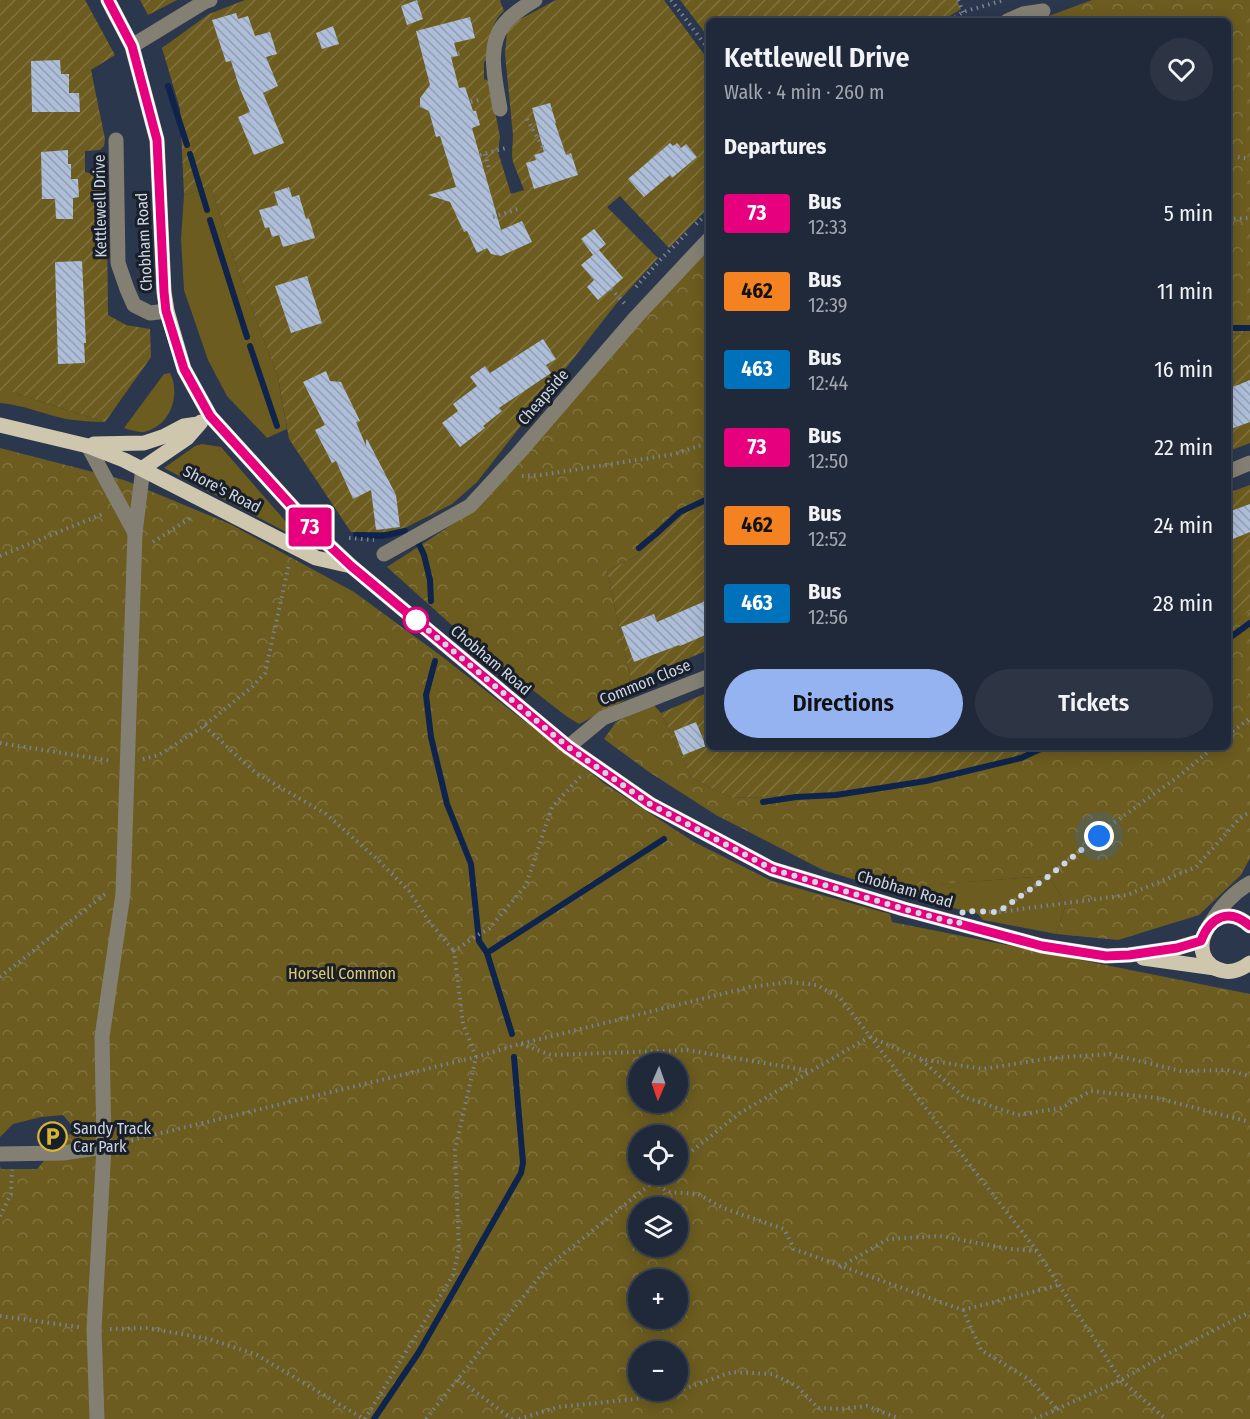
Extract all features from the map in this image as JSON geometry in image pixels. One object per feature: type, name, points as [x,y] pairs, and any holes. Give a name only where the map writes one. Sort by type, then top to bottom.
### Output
[{"type":"main road","name":"Chobham Road","points":[[108,0],[132,46],[157,140],[166,311],[184,369],[204,420],[351,566],[568,747],[650,804],[772,869],[904,909],[1042,946],[1106,956],[1177,948],[1201,941]]},
{"type":"main road","name":"Shore's Road","points":[[88,446],[96,443],[144,443],[204,420]]},
{"type":"main road","name":"Shore's Road","points":[[143,468],[188,438],[204,420]]},
{"type":"main road","name":"Shore's Road","points":[[0,425],[88,446],[143,468],[316,558],[351,566]]},
{"type":"main road","points":[[1215,968],[1207,962],[1201,941],[1211,923],[1228,916],[1249,923]]},
{"type":"main road","name":"Chobham Road","points":[[1129,955],[1229,972],[1246,970]]},
{"type":"street","points":[[132,46],[210,0]]},
{"type":"street","points":[[500,109],[494,71],[496,39],[507,21],[536,0]]},
{"type":"street","points":[[1014,18],[1043,11]]},
{"type":"street","name":"Kettlewell Drive","points":[[116,140],[118,263],[134,305],[150,313],[166,311]]},
{"type":"street","name":"Cheapside","points":[[381,547],[470,506],[637,316],[706,242]]},
{"type":"street","points":[[88,446],[135,533]]},
{"type":"street","points":[[1231,470],[1250,463]]},
{"type":"street","points":[[97,1419],[94,1329],[104,1147],[102,1037],[123,894],[134,554],[143,468]]},
{"type":"street","name":"Common Close","points":[[568,747],[603,718],[706,678]]},
{"type":"street","points":[[1211,923],[1218,911],[1250,883]]},
{"type":"street","points":[[6,1154],[63,1154],[104,1147]]},
{"type":"path","points":[[671,0],[706,46]]},
{"type":"path","points":[[958,0],[966,18]]},
{"type":"path","points":[[954,18],[963,12],[1004,0]]},
{"type":"path","points":[[458,54],[464,53]]},
{"type":"path","points":[[471,102],[479,100],[481,107]]},
{"type":"path","points":[[527,119],[546,151]]},
{"type":"path","points":[[480,155],[506,148]]},
{"type":"path","points":[[485,154],[489,169]]},
{"type":"path","points":[[1238,157],[1250,159]]},
{"type":"path","points":[[493,218],[521,208]]},
{"type":"path","points":[[631,294],[660,260],[706,215]]},
{"type":"path","points":[[1231,219],[1250,218]]},
{"type":"path","points":[[618,310],[624,302]]},
{"type":"path","points":[[504,469],[511,477],[541,475],[675,454],[706,443]]},
{"type":"path","points":[[0,556],[121,506]]},
{"type":"path","points":[[134,554],[192,517]]},
{"type":"path","points":[[345,537],[381,547]]},
{"type":"path","points":[[0,743],[127,763],[159,755],[204,726],[252,687],[265,673],[293,546]]},
{"type":"path","points":[[1231,733],[1250,718]]},
{"type":"path","points":[[0,1316],[94,1329],[148,1328],[209,1339],[257,1355],[365,1419],[453,1275],[459,1249],[455,1150],[476,1056],[463,1024],[454,951],[428,920],[409,891],[377,859],[326,814],[256,773],[204,726]]},
{"type":"path","points":[[998,912],[1049,876],[1115,822],[1179,776],[1210,750]]},
{"type":"path","points":[[454,951],[489,928],[526,885],[552,807],[592,763]]},
{"type":"path","points":[[986,912],[1127,895],[1196,867],[1239,818],[1250,812]]},
{"type":"path","points":[[0,977],[124,880]]},
{"type":"path","points":[[104,1147],[750,987],[789,982],[817,985],[840,998],[1037,1251],[1120,1380],[1166,1419]]},
{"type":"path","points":[[869,1036],[921,1059],[983,1069],[1051,1058],[1110,1054],[1181,1071],[1227,1070],[1250,1076]]},
{"type":"path","points":[[688,1154],[740,1113],[869,1036]]},
{"type":"path","points":[[520,1044],[551,1055],[687,1050],[811,1071]]},
{"type":"path","points":[[921,1059],[964,1097],[1018,1115],[1061,1108],[1091,1091],[1157,1098],[1250,1122]]},
{"type":"path","points":[[0,1216],[11,1194],[6,1154]]},
{"type":"path","points":[[426,1419],[547,1267],[650,1185]]},
{"type":"path","points":[[658,1185],[668,1192],[698,1194],[723,1208],[784,1229],[794,1249],[963,1311],[1059,1285]]},
{"type":"path","points":[[840,1267],[888,1239],[940,1236],[1010,1249],[1037,1251]]},
{"type":"path","points":[[963,1311],[981,1350],[1030,1380],[1057,1409]]},
{"type":"path","points":[[1035,1419],[1120,1380],[1250,1312]]},
{"type":"path","points":[[519,1419],[558,1407],[664,1396],[732,1372],[772,1374],[797,1386],[818,1408],[840,1409],[867,1406],[900,1419]]},
{"type":"path","points":[[458,1379],[512,1419]]},
{"type":"green space","points":[[0,0],[85,0],[115,55],[91,70],[105,139],[104,146],[100,150],[85,151],[85,172],[99,175],[104,181],[108,315],[126,325],[150,329],[151,357],[105,422],[11,392],[0,392]]},
{"type":"green space","points":[[140,0],[177,0],[148,15]]},
{"type":"green space","points":[[245,0],[501,0],[504,11],[493,27],[488,60],[484,62],[484,79],[489,81],[500,137],[498,152],[511,194],[524,190],[512,155],[513,135],[505,54],[507,31],[515,22],[556,0],[664,0],[706,57],[706,210],[669,248],[620,196],[607,207],[658,258],[616,304],[477,482],[452,504],[405,528],[390,532],[351,532],[289,439],[278,377],[240,277],[211,187],[184,195],[180,109],[162,48],[209,14]]},
{"type":"green space","points":[[680,0],[957,0],[961,9],[947,18],[706,18],[706,34]]},
{"type":"green space","points":[[1092,0],[1250,0],[1250,334],[1231,335],[1231,18],[1043,18]]},
{"type":"green space","points":[[211,187],[240,277],[278,377],[287,429],[267,438],[227,396],[208,360],[184,290],[181,239],[184,195]]},
{"type":"green space","points":[[706,253],[706,499],[680,512],[637,556],[607,571],[631,681],[640,690],[579,724],[465,637],[387,567],[467,515],[640,322]]},
{"type":"green space","points":[[1250,334],[1250,443],[1231,450],[1231,335]]},
{"type":"green space","points":[[170,373],[174,397],[165,420],[144,432],[124,428],[164,374]]},
{"type":"green space","points":[[0,392],[11,392],[105,422],[66,419],[0,403]]},
{"type":"green space","points":[[202,444],[221,447],[294,531],[290,534],[164,468],[195,446]]},
{"type":"green space","name":"Horsell Common","points":[[0,448],[124,480],[230,524],[354,592],[440,655],[605,784],[694,842],[772,881],[890,914],[892,922],[1250,994],[1250,1419],[0,1419],[0,1166],[1,1169],[37,1169],[75,1129],[63,1115],[41,1117],[13,1124],[0,1137]]},
{"type":"green space","points":[[1250,485],[1250,611],[1231,627],[1231,492]]},
{"type":"green space","points":[[706,499],[706,651],[631,681],[607,571],[637,556],[680,512]]},
{"type":"green space","points":[[1250,611],[1250,858],[1241,875],[1199,915],[1118,940],[1056,934],[1066,904],[1049,876],[882,888],[823,870],[716,815],[649,772],[604,739],[616,722],[652,703],[661,713],[691,777],[732,798],[833,795],[929,780],[1021,758],[1038,750],[1231,750],[1231,627]]},
{"type":"green space","points":[[706,693],[706,750],[1038,750],[1021,758],[929,780],[833,795],[732,798],[691,777],[661,713]]},
{"type":"green space","points":[[1049,876],[1066,904],[1056,934],[983,920],[978,914],[890,887]]},
{"type":"building","points":[[417,0],[423,19],[407,25],[401,6]]},
{"type":"building","points":[[236,13],[238,19],[248,16],[255,36],[270,32],[277,54],[266,57],[278,86],[263,93],[284,143],[254,155],[238,117],[250,112],[231,61],[226,62],[212,20]]},
{"type":"building","points":[[470,17],[475,38],[454,43],[458,56],[451,57],[459,88],[465,87],[473,111],[476,111],[480,125],[472,128],[501,230],[522,221],[532,242],[501,256],[491,254],[487,248],[477,253],[450,202],[428,195],[456,187],[440,136],[436,137],[429,111],[420,107],[420,98],[430,85],[416,31]]},
{"type":"building","points":[[333,26],[339,44],[322,49],[316,33]]},
{"type":"building","points":[[60,60],[61,74],[69,74],[69,93],[79,93],[80,112],[32,112],[31,61]]},
{"type":"building","points":[[550,103],[566,155],[571,153],[578,175],[534,189],[526,163],[536,160],[534,155],[544,152],[532,108]]},
{"type":"building","points":[[670,143],[673,146],[677,143],[681,148],[686,144],[697,157],[672,178],[670,175],[644,197],[628,179]]},
{"type":"building","points":[[68,150],[71,179],[78,179],[79,197],[73,198],[73,219],[56,219],[55,199],[42,199],[41,152]]},
{"type":"building","points":[[289,187],[292,197],[299,195],[306,219],[309,218],[315,238],[283,247],[279,235],[272,237],[269,227],[265,228],[259,210],[278,205],[274,192]]},
{"type":"building","points":[[594,229],[606,244],[593,255],[581,239]]},
{"type":"building","points":[[599,250],[623,278],[598,300],[587,287],[594,280],[581,265]]},
{"type":"building","points":[[82,261],[85,363],[58,364],[55,262]]},
{"type":"building","points":[[307,276],[322,323],[291,333],[275,286]]},
{"type":"building","points":[[543,339],[556,359],[546,365],[551,373],[499,408],[502,411],[483,426],[485,428],[460,447],[442,423],[458,411],[453,404],[477,386],[470,377],[485,366],[490,373]]},
{"type":"building","points":[[326,371],[330,381],[341,382],[360,421],[356,422],[366,446],[367,439],[396,495],[400,527],[376,530],[371,490],[353,499],[336,461],[332,463],[315,430],[325,425],[303,382]]},
{"type":"building","points":[[1250,380],[1250,422],[1231,429],[1231,388]]},
{"type":"building","points":[[1250,504],[1250,532],[1231,540],[1231,511]]},
{"type":"building","points":[[706,601],[706,635],[634,662],[621,627],[654,614],[657,622]]},
{"type":"building","points":[[696,722],[706,746],[683,755],[674,731]]},
{"type":"waterway","points":[[168,86],[187,145]]},
{"type":"waterway","points":[[190,154],[207,210]]},
{"type":"waterway","points":[[210,220],[247,337]]},
{"type":"waterway","points":[[1231,328],[1250,328]]},
{"type":"waterway","points":[[250,346],[277,426]]},
{"type":"waterway","points":[[639,548],[680,512],[706,500]]},
{"type":"waterway","points":[[356,535],[382,536],[405,531]]},
{"type":"waterway","points":[[418,542],[424,555],[430,580],[431,601]]},
{"type":"waterway","points":[[1231,637],[1250,623]]},
{"type":"waterway","points":[[435,661],[426,695],[431,737],[447,804],[471,864],[479,941],[487,953],[512,1034]]},
{"type":"waterway","points":[[763,802],[796,797],[836,795],[926,781],[1021,758],[1038,750]]},
{"type":"waterway","points":[[487,953],[664,839]]},
{"type":"waterway","points":[[374,1419],[419,1352],[521,1173],[523,1163],[514,1057]]},
{"type":"bus line","name":"73","points":[[108,0],[132,46],[157,140],[166,311],[184,369],[210,416],[318,535],[351,566],[568,747],[650,804],[772,869],[904,909],[1042,946],[1106,956],[1129,955],[1177,948],[1201,941],[1211,923],[1219,918],[1228,916],[1241,919],[1250,926]]},
{"type":"place","name":"Sandy Track Car Park","points":[[52,1137]]},
{"type":"route","points":[[416,620],[410,615],[568,747],[650,804],[772,869],[959,924],[963,911],[998,912],[1049,876],[1099,836]]}]
